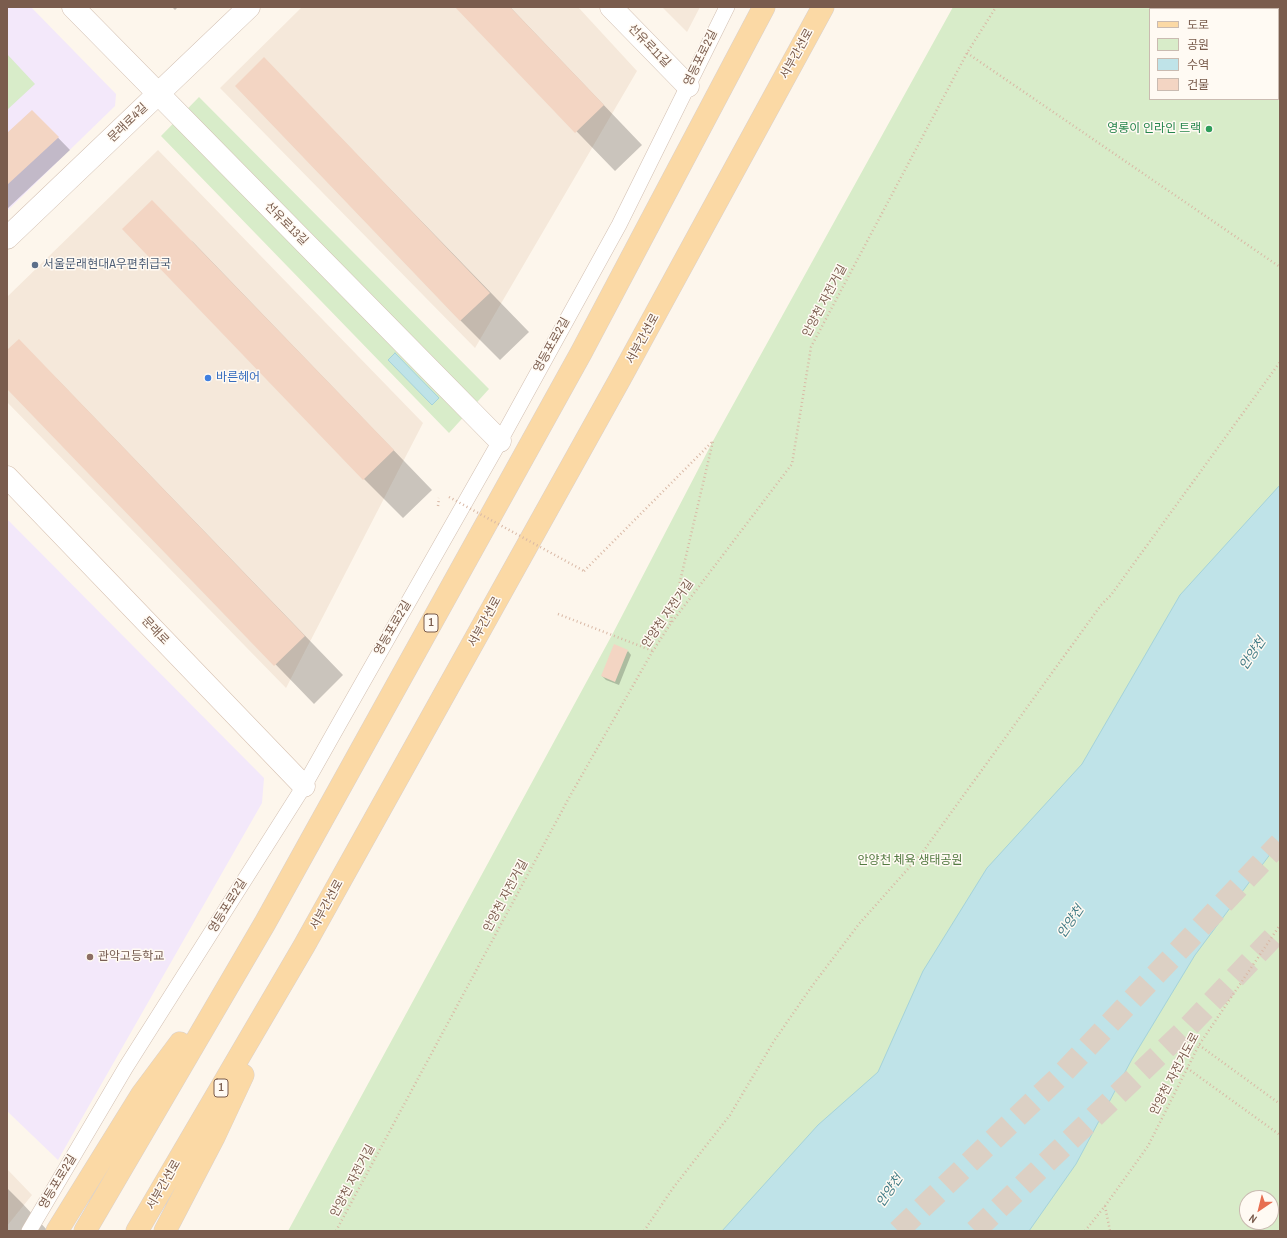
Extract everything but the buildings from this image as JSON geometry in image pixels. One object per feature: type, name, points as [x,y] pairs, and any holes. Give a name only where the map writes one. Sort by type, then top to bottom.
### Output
[{"type":"main road","name":"1","points":[[85,1231],[265,923],[581,353],[764,7]]},
{"type":"main road","name":"서부간선로","points":[[137,1231],[304,946],[620,379],[823,7]]},
{"type":"main road","points":[[57,1231],[142,1094],[199,1018],[265,923]]},
{"type":"main road","points":[[165,1231],[214,1137],[304,946]]},
{"type":"street","name":"선유로13길","points":[[73,7],[500,441]]},
{"type":"street","name":"문래로4길","points":[[7,238],[249,7]]},
{"type":"street","name":"선유로11길","points":[[611,7],[688,86]]},
{"type":"street","name":"문래로","points":[[7,477],[304,786]]},
{"type":"lane","name":"영등포로2길","points":[[29,1231],[126,1067],[304,786],[500,441],[619,225],[727,7]]},
{"type":"path","name":"안양천 자전거길","points":[[336,1231],[570,796],[653,651],[669,626],[792,464],[811,347],[967,53],[996,7]]},
{"type":"path","points":[[967,53],[1280,267]]},
{"type":"path","points":[[644,1231],[673,1188],[730,1115],[774,1041],[812,986],[859,924],[922,853],[1096,612],[1112,595],[1280,362]]},
{"type":"path","points":[[449,497],[584,571],[713,441],[669,626]]},
{"type":"path","points":[[558,614],[653,651]]},
{"type":"path","name":"안양천 자전거도로","points":[[1085,1231],[1148,1146],[1199,1045],[1280,926]]},
{"type":"path","points":[[1199,1045],[1280,1104]]},
{"type":"path","points":[[1187,1068],[1280,1135]]},
{"type":"path","points":[[1105,1206],[1110,1231]]},
{"type":"shaded area","points":[[7,7],[31,7],[116,94],[115,106],[7,211]]},
{"type":"shaded area","points":[[302,7],[578,7],[637,71],[475,348],[220,88]]},
{"type":"shaded area","points":[[662,7],[700,7],[687,32]]},
{"type":"shaded area","points":[[158,150],[423,423],[286,688],[7,402],[7,297]]},
{"type":"shaded area","name":"관악고등학교","points":[[7,519],[264,778],[262,803],[58,1160],[7,1111]]},
{"type":"shaded area","points":[[7,1169],[32,1195],[7,1226]]},
{"type":"green space","name":"안양천 체육 생태공원","points":[[953,7],[1280,7],[1280,1231],[288,1231],[612,635],[713,441]]},
{"type":"green space","points":[[7,54],[35,84],[7,110]]},
{"type":"green space","points":[[199,97],[489,389],[449,433],[161,136]]},
{"type":"water","points":[[395,353],[439,398],[432,405],[388,360]]},
{"type":"water","name":"안양천","points":[[1280,485],[1280,841],[1195,955],[1132,1059],[1076,1164],[1029,1231],[722,1231],[818,1125],[878,1072],[923,971],[987,868],[1082,764],[1180,595]]},
{"type":"tunnel","points":[[898,1231],[1063,1073],[1280,843]]},
{"type":"tunnel","points":[[975,1231],[1189,1026],[1280,930]]},
{"type":"place","name":"영롱이 인라인 트랙","points":[[1209,129]]},
{"type":"place","name":"서울문래현대A우편취급국","points":[[35,265]]},
{"type":"place","name":"바른헤어","points":[[208,378]]},
{"type":"place","name":"관악고등학교","points":[[90,957]]}]
